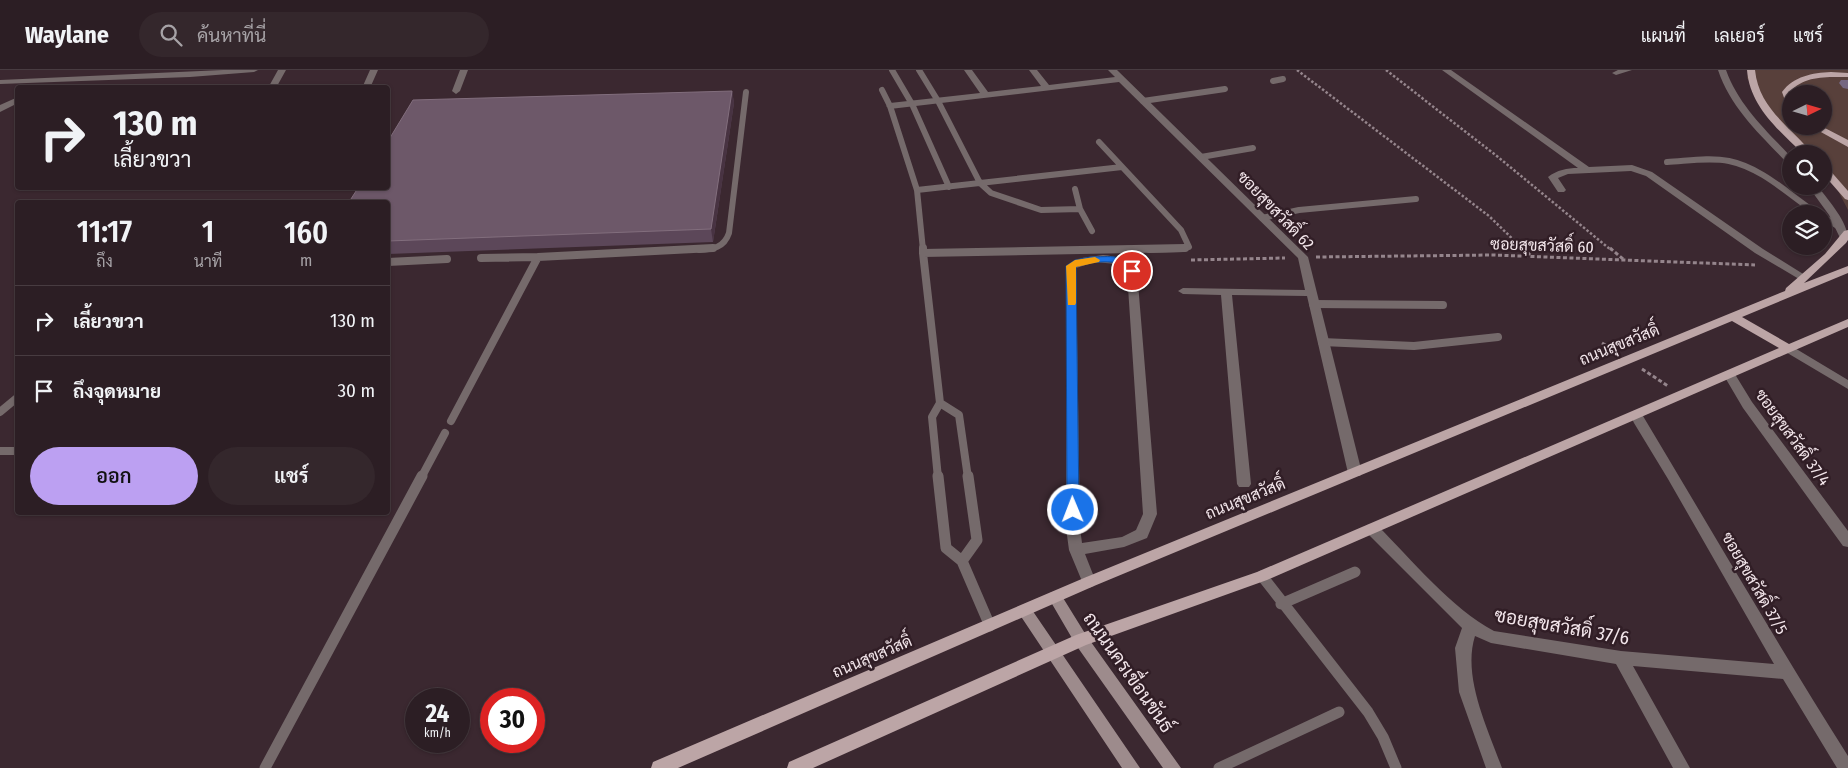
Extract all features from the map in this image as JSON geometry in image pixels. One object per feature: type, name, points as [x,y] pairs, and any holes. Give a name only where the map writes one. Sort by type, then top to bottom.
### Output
[{"type":"main road","points":[[1750,70],[1753,88],[1763,105],[1801,145]]},
{"type":"main road","points":[[1790,85],[1803,78],[1835,74],[1848,75]]},
{"type":"main road","points":[[1831,135],[1848,144]]},
{"type":"main road","points":[[1832,178],[1848,197]]},
{"type":"main road","points":[[1785,295],[1803,277],[1821,264],[1844,233]]},
{"type":"main road","name":"ถนนสุขสวัสดิ์","points":[[659,768],[1089,582],[1848,269]]},
{"type":"main road","points":[[1733,317],[1788,348]]},
{"type":"main road","points":[[796,768],[1081,640],[1262,576],[1848,323]]},
{"type":"main road","name":"ถนนนครเขื่อนขันธ์","points":[[1055,598],[1081,640],[1173,768]]},
{"type":"main road","points":[[1025,611],[1132,768]]},
{"type":"street","points":[[0,82],[190,75],[254,70]]},
{"type":"street","points":[[274,85],[282,70]]},
{"type":"street","points":[[367,85],[374,70]]},
{"type":"street","points":[[456,91],[464,70]]},
{"type":"street","points":[[968,70],[986,95]]},
{"type":"street","points":[[1033,70],[1047,88]]},
{"type":"street","name":"ซอยสุขสวัสดิ์ 62","points":[[1112,70],[1303,257],[1355,473]]},
{"type":"street","points":[[1446,70],[1587,170]]},
{"type":"street","points":[[1616,73],[1628,70]]},
{"type":"street","points":[[1722,70],[1725,83],[1742,108],[1782,152]]},
{"type":"street","points":[[182,85],[190,75]]},
{"type":"street","points":[[90,85],[97,78]]},
{"type":"street","points":[[890,106],[1121,79]]},
{"type":"street","points":[[43,85],[51,80]]},
{"type":"street","points":[[0,109],[15,101]]},
{"type":"street","points":[[1561,190],[1553,177],[1566,171],[1632,168],[1649,174],[1780,265],[1803,277]]},
{"type":"street","points":[[1820,195],[1844,233]]},
{"type":"street","points":[[1076,550],[1124,542],[1142,534],[1150,514],[1132,271],[1127,264],[1116,260],[1090,260],[1078,262],[1071,266],[1073,528],[1076,550],[1089,582]]},
{"type":"street","points":[[1183,291],[1311,293]]},
{"type":"street","points":[[1226,292],[1244,484]]},
{"type":"street","points":[[1788,348],[1848,385]]},
{"type":"street","name":"ซอยสุขสวัสดิ์ 37/4","points":[[1729,374],[1747,405],[1848,542]]},
{"type":"street","name":"ซอยสุขสวัสดิ์ 37/5","points":[[1636,414],[1645,433],[1677,482],[1786,672],[1846,768]]},
{"type":"street","name":"ซอยสุขสวัสดิ์ 37/6","points":[[1372,529],[1470,626],[1491,636],[1621,658],[1786,672]]},
{"type":"street","points":[[1470,626],[1463,648],[1467,692],[1494,768]]},
{"type":"street","points":[[1621,658],[1682,768]]},
{"type":"lane","points":[[892,70],[912,104],[949,187]]},
{"type":"lane","points":[[919,70],[938,101],[980,183],[991,193],[1041,210],[1080,208]]},
{"type":"lane","points":[[1272,81],[1283,79]]},
{"type":"lane","points":[[1143,100],[1225,89]]},
{"type":"lane","points":[[882,90],[890,106],[917,190],[940,403],[932,417],[946,548],[962,560],[990,626]]},
{"type":"lane","points":[[481,258],[538,257],[721,246],[727,241],[729,233],[746,92]]},
{"type":"lane","points":[[923,253],[1183,249],[1189,247],[1181,230],[1099,142]]},
{"type":"lane","points":[[1201,157],[1253,148]]},
{"type":"lane","points":[[1667,162],[1713,160],[1737,164],[1770,181],[1805,205]]},
{"type":"lane","points":[[917,190],[1122,167]]},
{"type":"lane","points":[[1075,189],[1080,208],[1092,231]]},
{"type":"lane","points":[[1262,218],[1299,210],[1416,198]]},
{"type":"lane","points":[[1832,223],[1844,233]]},
{"type":"lane","points":[[451,421],[538,257]]},
{"type":"lane","points":[[390,262],[447,259]]},
{"type":"lane","points":[[1313,304],[1443,305]]},
{"type":"lane","points":[[1322,342],[1414,346],[1498,337]]},
{"type":"lane","points":[[0,412],[15,400]]},
{"type":"lane","points":[[940,403],[959,415],[977,540],[962,560]]},
{"type":"lane","points":[[265,768],[445,433]]},
{"type":"lane","points":[[0,451],[15,451]]},
{"type":"lane","points":[[1281,604],[1355,572]]},
{"type":"lane","points":[[1262,576],[1281,604],[1345,680],[1367,711],[1382,735],[1396,768]]},
{"type":"lane","points":[[1220,768],[1339,712]]},
{"type":"path","points":[[1296,70],[1489,216],[1531,255]]},
{"type":"path","points":[[1386,70],[1498,157],[1623,259]]},
{"type":"path","name":"ซอยสุขสวัสดิ์ 60","points":[[1189,260],[1531,255],[1780,265]]},
{"type":"path","points":[[1602,342],[1618,353]]},
{"type":"path","points":[[1642,369],[1673,390]]},
{"type":"shaded area","points":[[1750,70],[1848,70],[1848,210],[1832,179],[1832,145],[1800,145],[1790,135],[1832,135],[1832,85],[1782,85],[1782,125],[1747,78]]},
{"type":"building","points":[[732,91],[711,229],[390,241],[390,200],[350,200],[357,190],[390,190],[390,138],[413,100]]},
{"type":"slow traffic","points":[[1071,303],[1071,266],[1078,262],[1095,260]]},
{"type":"route","points":[[1073,510],[1071,266],[1078,262],[1107,259],[1127,264],[1132,271]]}]
